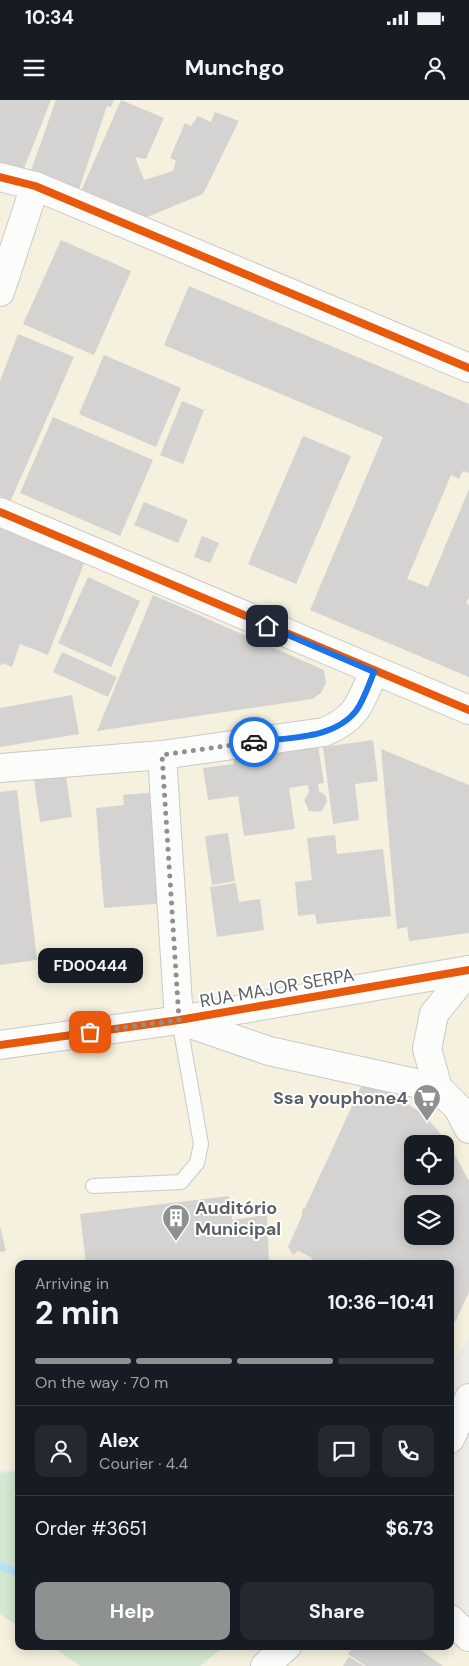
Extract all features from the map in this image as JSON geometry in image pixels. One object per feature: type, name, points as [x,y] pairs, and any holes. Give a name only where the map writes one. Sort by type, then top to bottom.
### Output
[{"type":"street","points":[[0,177],[35,186],[469,368]]},
{"type":"street","points":[[0,292],[35,186]]},
{"type":"street","points":[[0,512],[374,672],[469,710]]},
{"type":"street","points":[[0,768],[162,755],[324,732],[343,724],[357,709],[374,672]]},
{"type":"street","points":[[162,755],[179,1020],[269,1051],[438,1088]]},
{"type":"street","points":[[465,1117],[438,1088],[427,1050],[434,1014],[469,970]]},
{"type":"street","name":"RUA MAJOR SERPA","points":[[0,1045],[179,1020],[469,970]]},
{"type":"street","points":[[454,1430],[469,1398]]},
{"type":"street","points":[[454,1623],[469,1637]]},
{"type":"street","points":[[265,1666],[283,1650]]},
{"type":"lane","points":[[92,1186],[181,1182],[197,1163],[201,1144],[179,1020]]},
{"type":"shaded area","points":[[0,100],[469,100],[469,1337],[454,1361],[454,1260],[15,1260],[15,1469],[0,1470]]},
{"type":"shaded area","points":[[0,1614],[15,1623],[15,1650],[57,1650],[81,1666],[0,1666]]},
{"type":"shaded area","points":[[454,1624],[469,1632],[469,1666],[200,1666],[219,1650],[454,1650]]},
{"type":"green space","points":[[15,1471],[15,1623],[0,1614],[0,1473]]},
{"type":"green space","points":[[57,1650],[219,1650],[200,1666],[81,1666]]},
{"type":"building","points":[[0,100],[51,100],[19,181],[0,174]]},
{"type":"building","points":[[56,100],[114,100],[111,107],[107,106],[78,192],[29,176]]},
{"type":"building","points":[[121,100],[164,118],[146,159],[135,157],[144,180],[173,171],[176,161],[170,158],[185,123],[191,126],[198,116],[211,122],[215,112],[239,121],[203,194],[135,222],[78,198]]},
{"type":"building","points":[[61,240],[131,271],[94,355],[23,324]]},
{"type":"building","points":[[189,286],[469,404],[469,473],[463,471],[459,479],[451,475],[407,579],[428,587],[469,489],[469,597],[466,603],[469,605],[469,677],[310,610],[383,437],[164,345]]},
{"type":"building","points":[[18,334],[74,357],[10,502],[0,496],[0,381]]},
{"type":"building","points":[[104,355],[181,388],[156,447],[79,414]]},
{"type":"building","points":[[182,401],[204,410],[183,464],[160,455]]},
{"type":"building","points":[[53,417],[153,460],[120,536],[20,493]]},
{"type":"building","points":[[303,436],[351,456],[296,584],[248,564]]},
{"type":"building","points":[[144,502],[188,520],[178,543],[134,525]]},
{"type":"building","points":[[0,528],[85,561],[48,655],[20,644],[12,667],[2,663],[0,666]]},
{"type":"building","points":[[202,536],[219,543],[210,563],[194,557]]},
{"type":"building","points":[[88,577],[140,601],[111,667],[58,643]]},
{"type":"building","points":[[153,595],[324,670],[326,683],[321,693],[312,699],[97,731]]},
{"type":"building","points":[[62,652],[117,677],[108,697],[53,672]]},
{"type":"building","points":[[72,695],[79,734],[0,747],[0,708]]},
{"type":"building","points":[[373,740],[378,781],[355,784],[359,820],[333,824],[323,747]]},
{"type":"building","points":[[318,746],[324,783],[318,784],[319,791],[326,796],[327,802],[321,812],[309,811],[304,800],[309,792],[308,785],[289,788],[295,829],[244,836],[238,796],[208,800],[203,768],[234,764],[233,759]]},
{"type":"building","points":[[381,749],[469,785],[469,933],[409,941],[407,927],[397,929]]},
{"type":"building","points":[[66,776],[72,817],[40,822],[34,780]]},
{"type":"building","points":[[17,790],[37,960],[0,965],[0,792]]},
{"type":"building","points":[[157,792],[166,903],[104,908],[96,808],[124,805],[123,795]]},
{"type":"building","points":[[228,833],[235,881],[212,885],[205,836]]},
{"type":"building","points":[[335,835],[337,854],[383,849],[391,916],[317,924],[315,914],[298,916],[295,882],[312,880],[307,838]]},
{"type":"building","points":[[236,883],[239,902],[260,899],[264,930],[217,937],[210,887]]},
{"type":"building","points":[[363,1082],[391,1093],[423,1114],[442,1135],[404,1135],[404,1185],[454,1185],[454,1154],[469,1181],[469,1292],[455,1322],[454,1260],[312,1260],[311,1257],[298,1251],[293,1255],[288,1247],[302,1216],[302,1209],[305,1208]]},
{"type":"building","name":"Auditório Municipal","points":[[229,1196],[232,1220],[267,1215],[269,1260],[86,1260],[80,1214]]},
{"type":"building","points":[[0,1226],[6,1251],[0,1252]]},
{"type":"building","points":[[351,1650],[421,1650],[443,1666],[366,1666],[348,1654]]},
{"type":"building","points":[[349,1657],[364,1666],[343,1666]]},
{"type":"waterway","points":[[0,1566],[15,1572]]},
{"type":"cycle path","points":[[0,177],[35,186],[469,368]]},
{"type":"cycle path","points":[[0,512],[469,710]]},
{"type":"cycle path","points":[[0,1045],[179,1020],[469,970]]},
{"type":"way so far","points":[[90,1032],[179,1020],[162,755],[254,742]]},
{"type":"place","name":"FD00444","points":[[90,1032]]},
{"type":"place","name":"Ssa youphone4","points":[[427,1122]]},
{"type":"place","name":"Auditório Municipal","points":[[176,1242]]},
{"type":"route","points":[[254,742],[324,732],[343,724],[357,709],[374,672],[267,626]]}]
